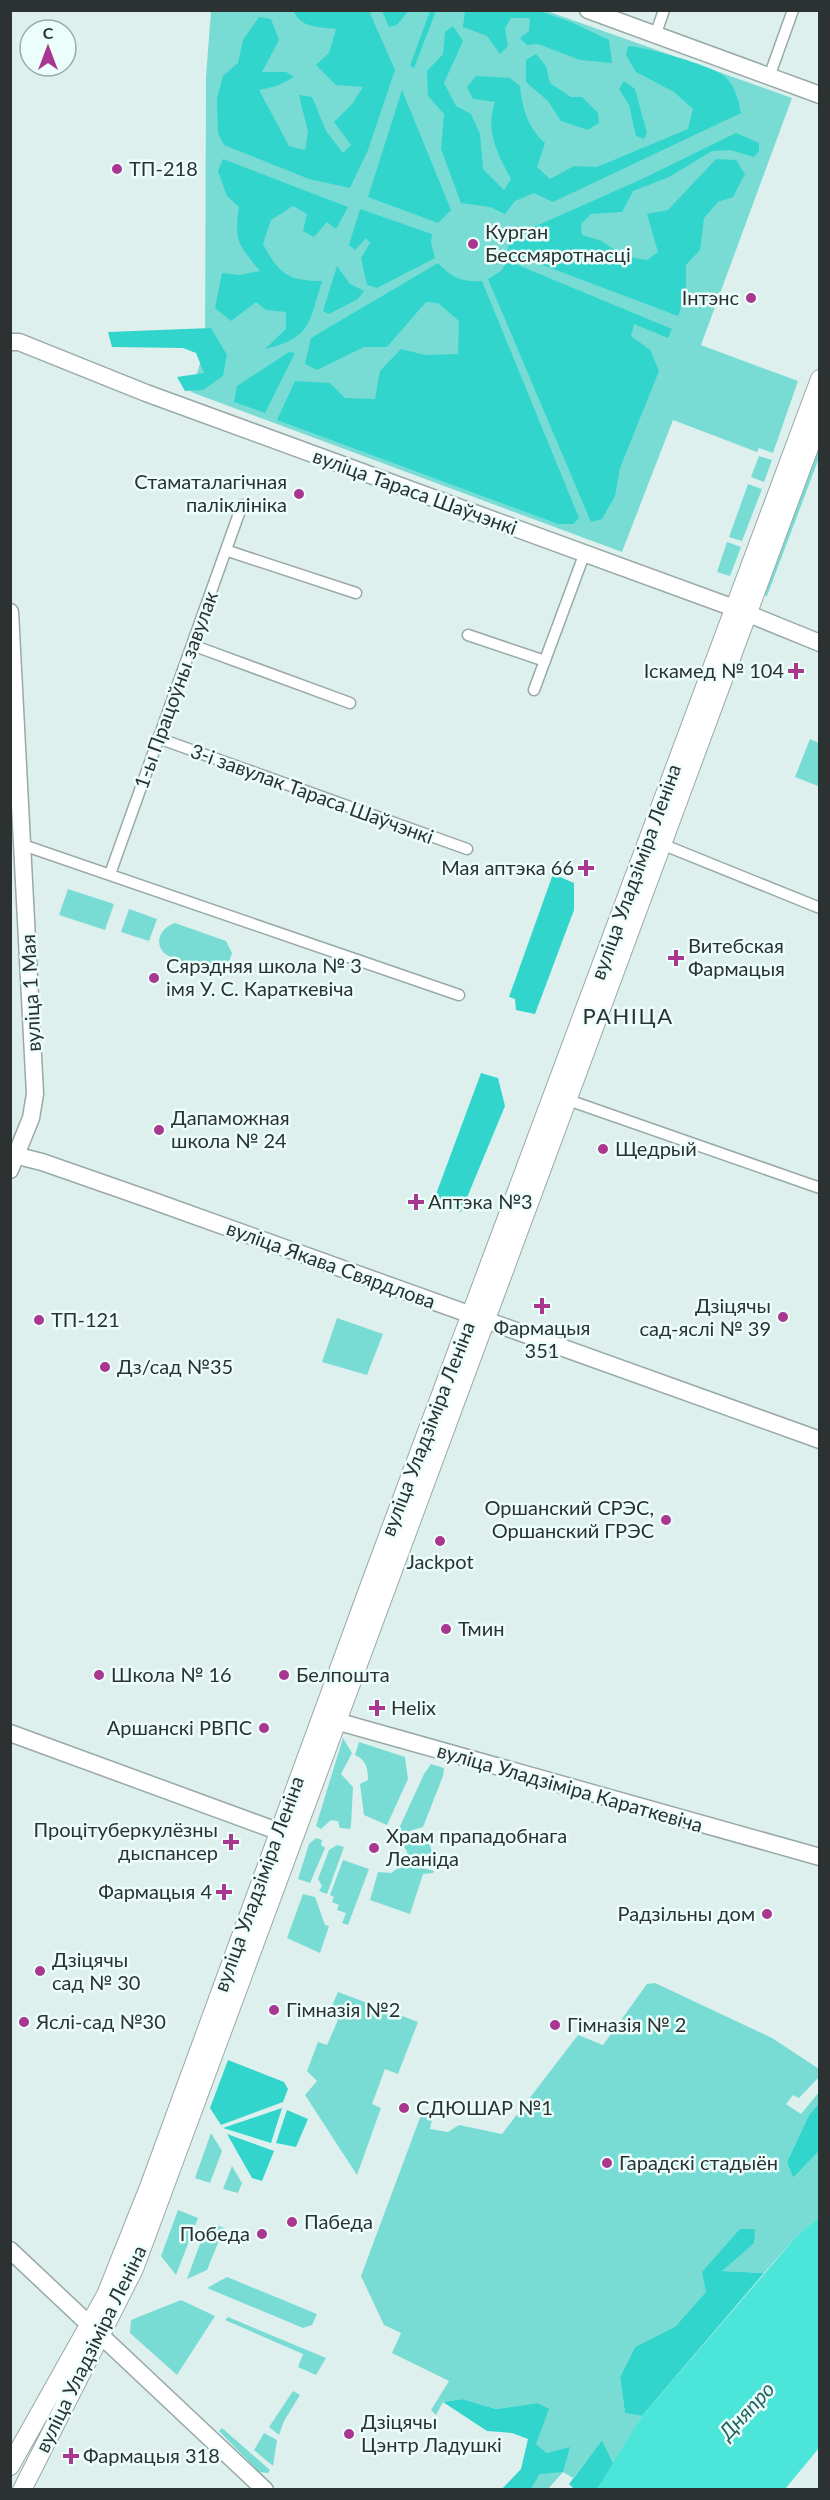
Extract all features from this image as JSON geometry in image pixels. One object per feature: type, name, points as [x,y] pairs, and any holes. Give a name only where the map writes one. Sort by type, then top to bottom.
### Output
[{"type":"main road","name":"вуліца Уладзіміра Леніна","points":[[10,2466],[134,2269],[329,1719],[740,610],[819,378]]},
{"type":"main road","name":"вуліца Уладзіміра Леніна","points":[[740,610],[819,418]]},
{"type":"main road","name":"вуліца Уладзіміра Леніна","points":[[479,1319],[568,1100],[655,842]]},
{"type":"main road","name":"вуліца Уладзіміра Леніна","points":[[22,2490],[96,2329]]},
{"type":"street","points":[[588,10],[819,96]]},
{"type":"street","points":[[655,36],[664,10]]},
{"type":"street","points":[[769,77],[793,10]]},
{"type":"street","name":"вуліца Тараса Шаўчэнкі","points":[[10,342],[19,342],[146,393],[584,555],[740,610],[819,643]]},
{"type":"street","name":"1-ы Працоўны завулак","points":[[110,874],[228,551],[242,506]]},
{"type":"street","points":[[228,551],[356,593]]},
{"type":"street","points":[[534,690],[584,555]]},
{"type":"street","name":"вуліца 1 Мая","points":[[10,612],[17,843],[35,1094],[31,1118],[13,1160]]},
{"type":"street","points":[[468,635],[545,661]]},
{"type":"street","points":[[192,645],[350,703]]},
{"type":"street","name":"3-і завулак Тараса Шаўчэнкі","points":[[158,738],[467,849]]},
{"type":"street","points":[[655,842],[819,908]]},
{"type":"street","points":[[17,843],[459,995]]},
{"type":"street","points":[[568,1100],[819,1188]]},
{"type":"street","name":"вуліца Якава Свярдлова","points":[[13,1160],[148,1199],[819,1440]]},
{"type":"street","name":"вуліца Уладзіміра Караткевіча","points":[[329,1719],[819,1857]]},
{"type":"street","points":[[10,1733],[287,1834]]},
{"type":"street","points":[[10,2250],[266,2490]]},
{"type":"shaded area","points":[[211,11],[547,11],[792,98],[701,345],[798,381],[773,453],[759,448],[757,452],[673,420],[622,552],[191,392],[205,348],[206,77]]},
{"type":"shaded area","points":[[294,11],[369,11],[395,70],[368,150],[350,188],[309,179],[224,145],[218,133],[217,98],[223,76],[238,63],[243,40],[259,17],[271,19],[279,40],[262,72],[286,72],[294,77],[277,86],[259,90],[289,146],[305,150],[308,132],[299,95],[312,97],[326,131],[343,153],[351,145],[334,122],[352,104],[363,87],[336,85],[316,65],[329,53],[336,29],[306,24],[297,17]]},
{"type":"shaded area","points":[[382,11],[408,11],[397,25],[389,27]]},
{"type":"shaded area","points":[[430,11],[436,11],[414,68],[410,66]]},
{"type":"shaded area","points":[[465,11],[539,11],[571,22],[609,40],[612,63],[580,60],[538,44],[527,45],[520,38],[529,31],[530,18],[511,18],[505,28],[508,46],[500,54],[487,36],[463,27]]},
{"type":"shaded area","points":[[453,26],[463,41],[444,83],[456,106],[471,114],[480,134],[483,169],[504,190],[511,179],[494,142],[491,123],[495,102],[473,99],[467,87],[476,76],[510,78],[520,86],[527,117],[534,131],[545,143],[537,167],[550,179],[574,166],[597,167],[688,129],[693,109],[674,92],[636,72],[626,55],[628,46],[677,57],[705,66],[723,75],[733,87],[741,113],[553,202],[534,193],[515,201],[505,214],[490,207],[461,203],[441,149],[444,114],[428,96],[427,71],[443,54],[445,32]]},
{"type":"shaded area","points":[[536,54],[546,66],[550,83],[571,97],[582,97],[598,113],[599,123],[588,130],[561,121],[548,101],[526,82],[526,60]]},
{"type":"shaded area","points":[[624,81],[635,89],[647,133],[644,139],[636,136],[629,105],[619,89]]},
{"type":"shaded area","points":[[402,90],[451,210],[438,223],[368,197]]},
{"type":"shaded area","points":[[736,133],[759,143],[759,151],[754,157],[730,150],[712,151],[669,177],[633,191],[622,212],[591,214],[581,224],[582,235],[602,241],[623,256],[647,260],[658,252],[647,214],[668,210],[716,159],[736,160],[745,174],[733,197],[718,202],[704,218],[700,250],[686,265],[686,293],[678,316],[508,252],[509,238],[642,179]]},
{"type":"shaded area","points":[[223,159],[348,207],[336,229],[327,222],[314,237],[303,231],[307,214],[293,206],[271,220],[263,244],[274,262],[286,274],[293,277],[322,281],[311,318],[306,326],[292,340],[265,349],[286,329],[286,312],[266,310],[256,302],[231,321],[215,308],[222,273],[239,275],[260,271],[239,242],[237,228],[239,207],[227,196],[218,171]]},
{"type":"shaded area","points":[[360,209],[432,234],[431,243],[435,258],[377,288],[367,285],[361,258],[370,243],[366,238],[355,250],[349,245]]},
{"type":"shaded area","points":[[508,261],[672,329],[668,338],[634,324],[631,336],[650,350],[659,371],[620,468],[615,496],[602,519],[591,522],[488,279],[501,271]]},
{"type":"shaded area","points":[[438,263],[458,278],[482,281],[579,518],[573,524],[558,524],[277,420],[295,381],[330,383],[345,398],[375,399],[380,371],[401,349],[425,355],[458,354],[459,321],[438,303],[426,302],[387,347],[364,347],[317,370],[305,364],[311,338]]},
{"type":"shaded area","points":[[337,266],[350,284],[364,291],[358,299],[329,314],[323,311]]},
{"type":"shaded area","points":[[211,328],[227,355],[223,376],[203,390],[185,391],[177,377],[204,373],[196,353],[183,348],[112,347],[108,332]]},
{"type":"shaded area","points":[[289,352],[295,353],[265,413],[234,402],[237,386]]},
{"type":"shaded area","points":[[819,436],[819,458],[767,596],[760,594]]},
{"type":"shaded area","points":[[759,456],[772,460],[764,482],[751,477]]},
{"type":"shaded area","points":[[748,484],[762,489],[742,541],[729,537]]},
{"type":"shaded area","points":[[727,542],[741,547],[730,576],[717,572]]},
{"type":"shaded area","points":[[810,739],[819,743],[818,786],[795,777]]},
{"type":"shaded area","points":[[553,874],[574,883],[574,910],[535,1014],[516,1010],[515,999],[509,997]]},
{"type":"shaded area","points":[[68,889],[114,904],[105,930],[59,915]]},
{"type":"shaded area","points":[[129,909],[157,919],[149,941],[121,932]]},
{"type":"shaded area","points":[[175,923],[226,941],[232,953],[228,965],[215,971],[197,967],[164,953],[159,944],[160,935]]},
{"type":"shaded area","points":[[481,1073],[498,1078],[505,1106],[461,1212],[442,1207],[435,1197]]},
{"type":"shaded area","points":[[337,1318],[383,1334],[367,1375],[322,1362]]},
{"type":"shaded area","points":[[343,1738],[352,1753],[341,1774],[353,1787],[351,1826],[350,1829],[340,1828],[338,1821],[331,1820],[321,1829],[316,1826]]},
{"type":"shaded area","points":[[359,1742],[405,1757],[408,1779],[387,1825],[364,1815],[360,1784],[368,1780],[368,1776],[364,1762],[355,1755]]},
{"type":"shaded area","points":[[431,1764],[444,1768],[443,1776],[423,1827],[396,1835],[424,1774]]},
{"type":"shaded area","points":[[425,1831],[436,1868],[407,1857],[407,1851],[399,1841]]},
{"type":"shaded area","points":[[316,1838],[322,1840],[321,1845],[325,1848],[310,1883],[298,1879],[309,1844]]},
{"type":"shaded area","points":[[337,1845],[344,1847],[327,1894],[319,1891],[322,1886],[318,1879],[329,1850]]},
{"type":"shaded area","points":[[343,1860],[369,1869],[348,1925],[342,1923],[346,1913],[337,1910],[339,1905],[332,1902],[334,1897],[330,1895]]},
{"type":"shaded area","points":[[405,1863],[434,1871],[423,1874],[410,1914],[370,1900],[378,1872],[391,1873]]},
{"type":"shaded area","points":[[303,1894],[315,1897],[325,1925],[329,1926],[320,1953],[287,1938]]},
{"type":"shaded area","points":[[655,1983],[772,2038],[819,2069],[819,2077],[799,2098],[793,2095],[786,2104],[801,2114],[819,2092],[819,2103],[809,2115],[787,2162],[793,2178],[819,2151],[819,2217],[796,2237],[764,2273],[721,2271],[740,2229],[706,2292],[693,2309],[676,2326],[635,2347],[620,2377],[625,2413],[642,2416],[614,2465],[602,2440],[573,2478],[563,2472],[548,2489],[531,2489],[540,2474],[570,2448],[547,2453],[536,2444],[537,2403],[496,2409],[462,2399],[443,2402],[436,2415],[431,2410],[449,2381],[392,2353],[401,2333],[384,2325],[361,2276],[421,2115],[432,2119],[430,2129],[448,2132],[459,2125],[502,2134],[578,2035],[603,2045],[647,1984]]},
{"type":"shaded area","points":[[338,1992],[418,2022],[398,2074],[385,2069],[372,2104],[381,2108],[357,2175],[305,2095],[317,2081],[307,2071],[318,2042],[327,2045],[338,2020],[328,2015]]},
{"type":"shaded area","points":[[228,2060],[284,2082],[288,2089],[283,2102],[221,2125],[210,2108]]},
{"type":"shaded area","points":[[819,2103],[819,2151],[793,2178],[787,2162],[809,2115]]},
{"type":"shaded area","points":[[282,2108],[271,2143],[223,2128]]},
{"type":"shaded area","points":[[287,2110],[308,2119],[296,2147],[276,2143]]},
{"type":"shaded area","points":[[211,2133],[222,2151],[210,2183],[195,2178]]},
{"type":"shaded area","points":[[227,2134],[274,2151],[262,2181],[252,2178]]},
{"type":"shaded area","points":[[232,2166],[242,2183],[238,2193],[223,2189]]},
{"type":"shaded area","points":[[178,2210],[198,2218],[176,2275],[161,2256]]},
{"type":"shaded area","points":[[213,2224],[224,2228],[207,2270],[187,2279],[204,2233]]},
{"type":"shaded area","points":[[740,2229],[755,2229],[754,2243],[722,2271],[764,2273],[642,2416],[625,2413],[620,2377],[635,2347],[676,2326],[706,2292],[702,2272]]},
{"type":"shaded area","points":[[227,2277],[317,2314],[312,2325],[303,2328],[207,2288]]},
{"type":"shaded area","points":[[181,2300],[215,2316],[177,2375],[130,2333],[131,2320]]},
{"type":"shaded area","points":[[228,2317],[326,2358],[316,2375],[298,2367],[303,2354],[225,2320]]},
{"type":"shaded area","points":[[293,2391],[300,2395],[284,2421],[279,2435],[269,2427]]},
{"type":"shaded area","points":[[462,2399],[496,2409],[537,2403],[549,2409],[536,2444],[547,2453],[570,2447],[563,2472],[540,2474],[531,2489],[502,2489],[521,2469],[528,2439],[512,2433],[487,2431],[443,2402]]},
{"type":"shaded area","points":[[222,2428],[270,2470],[268,2473],[259,2472],[219,2431]]},
{"type":"shaded area","points":[[264,2433],[277,2440],[273,2466],[254,2450]]},
{"type":"shaded area","points":[[602,2440],[614,2465],[597,2489],[574,2489],[569,2484]]},
{"type":"water","name":"Дняпро","points":[[819,2217],[819,2448],[785,2489],[597,2489],[642,2416],[796,2237]]},
{"type":"place","name":"ТП-218","points":[[117,169]]},
{"type":"place","name":"Курган Бессмяротнасці","points":[[473,244]]},
{"type":"place","name":"Інтэнс","points":[[751,298]]},
{"type":"place","name":"Стаматалагічная паліклініка","points":[[299,494]]},
{"type":"place","name":"Іскамед № 104","points":[[796,671]]},
{"type":"place","name":"Мая аптэка 66","points":[[586,868]]},
{"type":"place","name":"Витебская Фармацыя","points":[[676,958]]},
{"type":"place","name":"Сярэдняя школа № 3 імя У. С. Караткевіча","points":[[154,978]]},
{"type":"place","name":"Дапаможная школа № 24","points":[[159,1130]]},
{"type":"place","name":"Щедрый","points":[[603,1149]]},
{"type":"place","name":"Аптэка №3","points":[[416,1202]]},
{"type":"place","name":"Фармацыя 351","points":[[542,1306]]},
{"type":"place","name":"Дзіцячы сад-яслі № 39","points":[[783,1317]]},
{"type":"place","name":"ТП-121","points":[[39,1320]]},
{"type":"place","name":"Дз/сад №35","points":[[105,1367]]},
{"type":"place","name":"Оршанский СРЭС, Оршанский ГРЭС","points":[[666,1520]]},
{"type":"place","name":"Jackpot","points":[[440,1541]]},
{"type":"place","name":"Тмин","points":[[446,1629]]},
{"type":"place","name":"Школа № 16","points":[[99,1675]]},
{"type":"place","name":"Белпошта","points":[[284,1675]]},
{"type":"place","name":"Helix","points":[[377,1708]]},
{"type":"place","name":"Аршанскі РВПС","points":[[264,1728]]},
{"type":"place","name":"Процітуберкулёзны дыспансер","points":[[231,1842]]},
{"type":"place","name":"Храм прападобнага Леаніда","points":[[374,1848]]},
{"type":"place","name":"Фармацыя 4","points":[[224,1892]]},
{"type":"place","name":"Радзільны дом","points":[[767,1914]]},
{"type":"place","name":"Дзіцячы сад № 30","points":[[40,1971]]},
{"type":"place","name":"Гімназія №2","points":[[274,2010]]},
{"type":"place","name":"Яслі-сад №30","points":[[24,2022]]},
{"type":"place","name":"Гімназія № 2","points":[[555,2025]]},
{"type":"place","name":"СДЮШАР №1","points":[[404,2108]]},
{"type":"place","name":"Гарадскі стадыён","points":[[607,2163]]},
{"type":"place","name":"Пабеда","points":[[292,2222]]},
{"type":"place","name":"Победа","points":[[262,2234]]},
{"type":"place","name":"Дзіцячы Цэнтр Ладушкі","points":[[349,2434]]},
{"type":"place","name":"Фармацыя 318","points":[[71,2456]]},
{"type":"district","name":"РАНІЦА","points":[[628,1016]]}]
